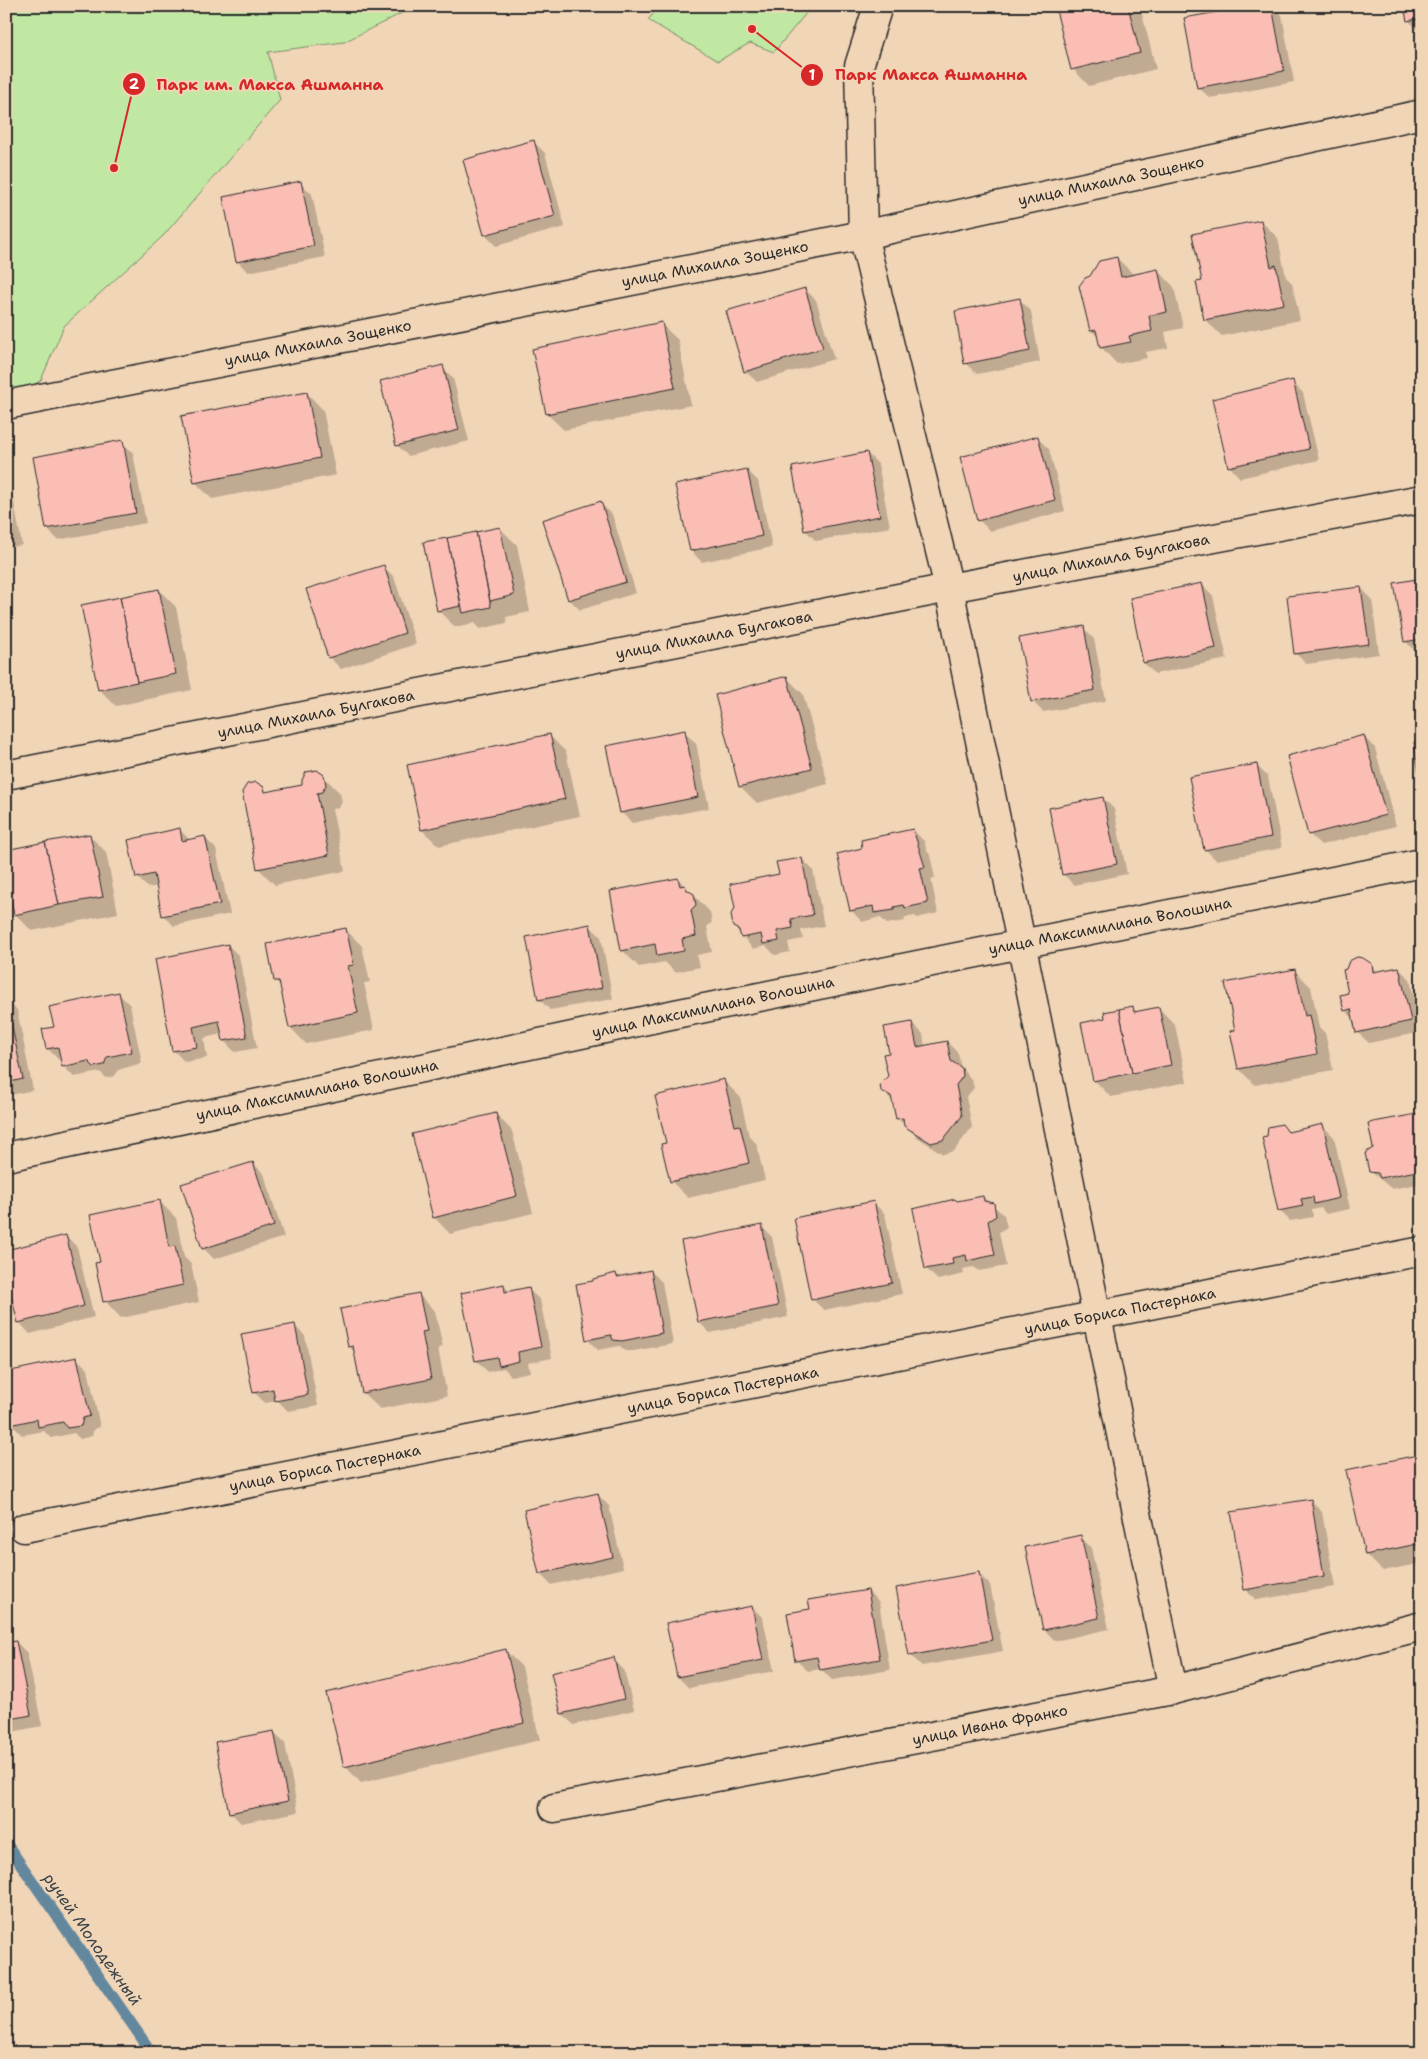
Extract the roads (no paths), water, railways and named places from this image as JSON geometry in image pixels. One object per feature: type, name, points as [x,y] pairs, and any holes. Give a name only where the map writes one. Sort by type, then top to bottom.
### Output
[{"type":"street","points":[[878,6],[859,66],[863,235],[949,588],[1173,1690]]},
{"type":"street","name":"улица Михаила Зощенко","points":[[6,405],[863,235],[1422,114]]},
{"type":"street","name":"улица Михаила Булгакова","points":[[6,776],[949,588],[1422,498]]},
{"type":"street","name":"улица Максимилиана Волошина","points":[[6,1157],[666,1016],[1422,863]]},
{"type":"street","name":"улица Бориса Пастернака","points":[[24,1528],[1422,1251]]},
{"type":"street","name":"улица Ивана Франко","points":[[554,1808],[1173,1690],[1422,1626]]},
{"type":"waterway","name":"ручей Молодежный","points":[[6,1843],[152,2053]]},
{"type":"place","name":"Парк Макса Ашманна","points":[[752,29]]},
{"type":"place","name":"Парк им. Макса Ашманна","points":[[114,168]]}]
